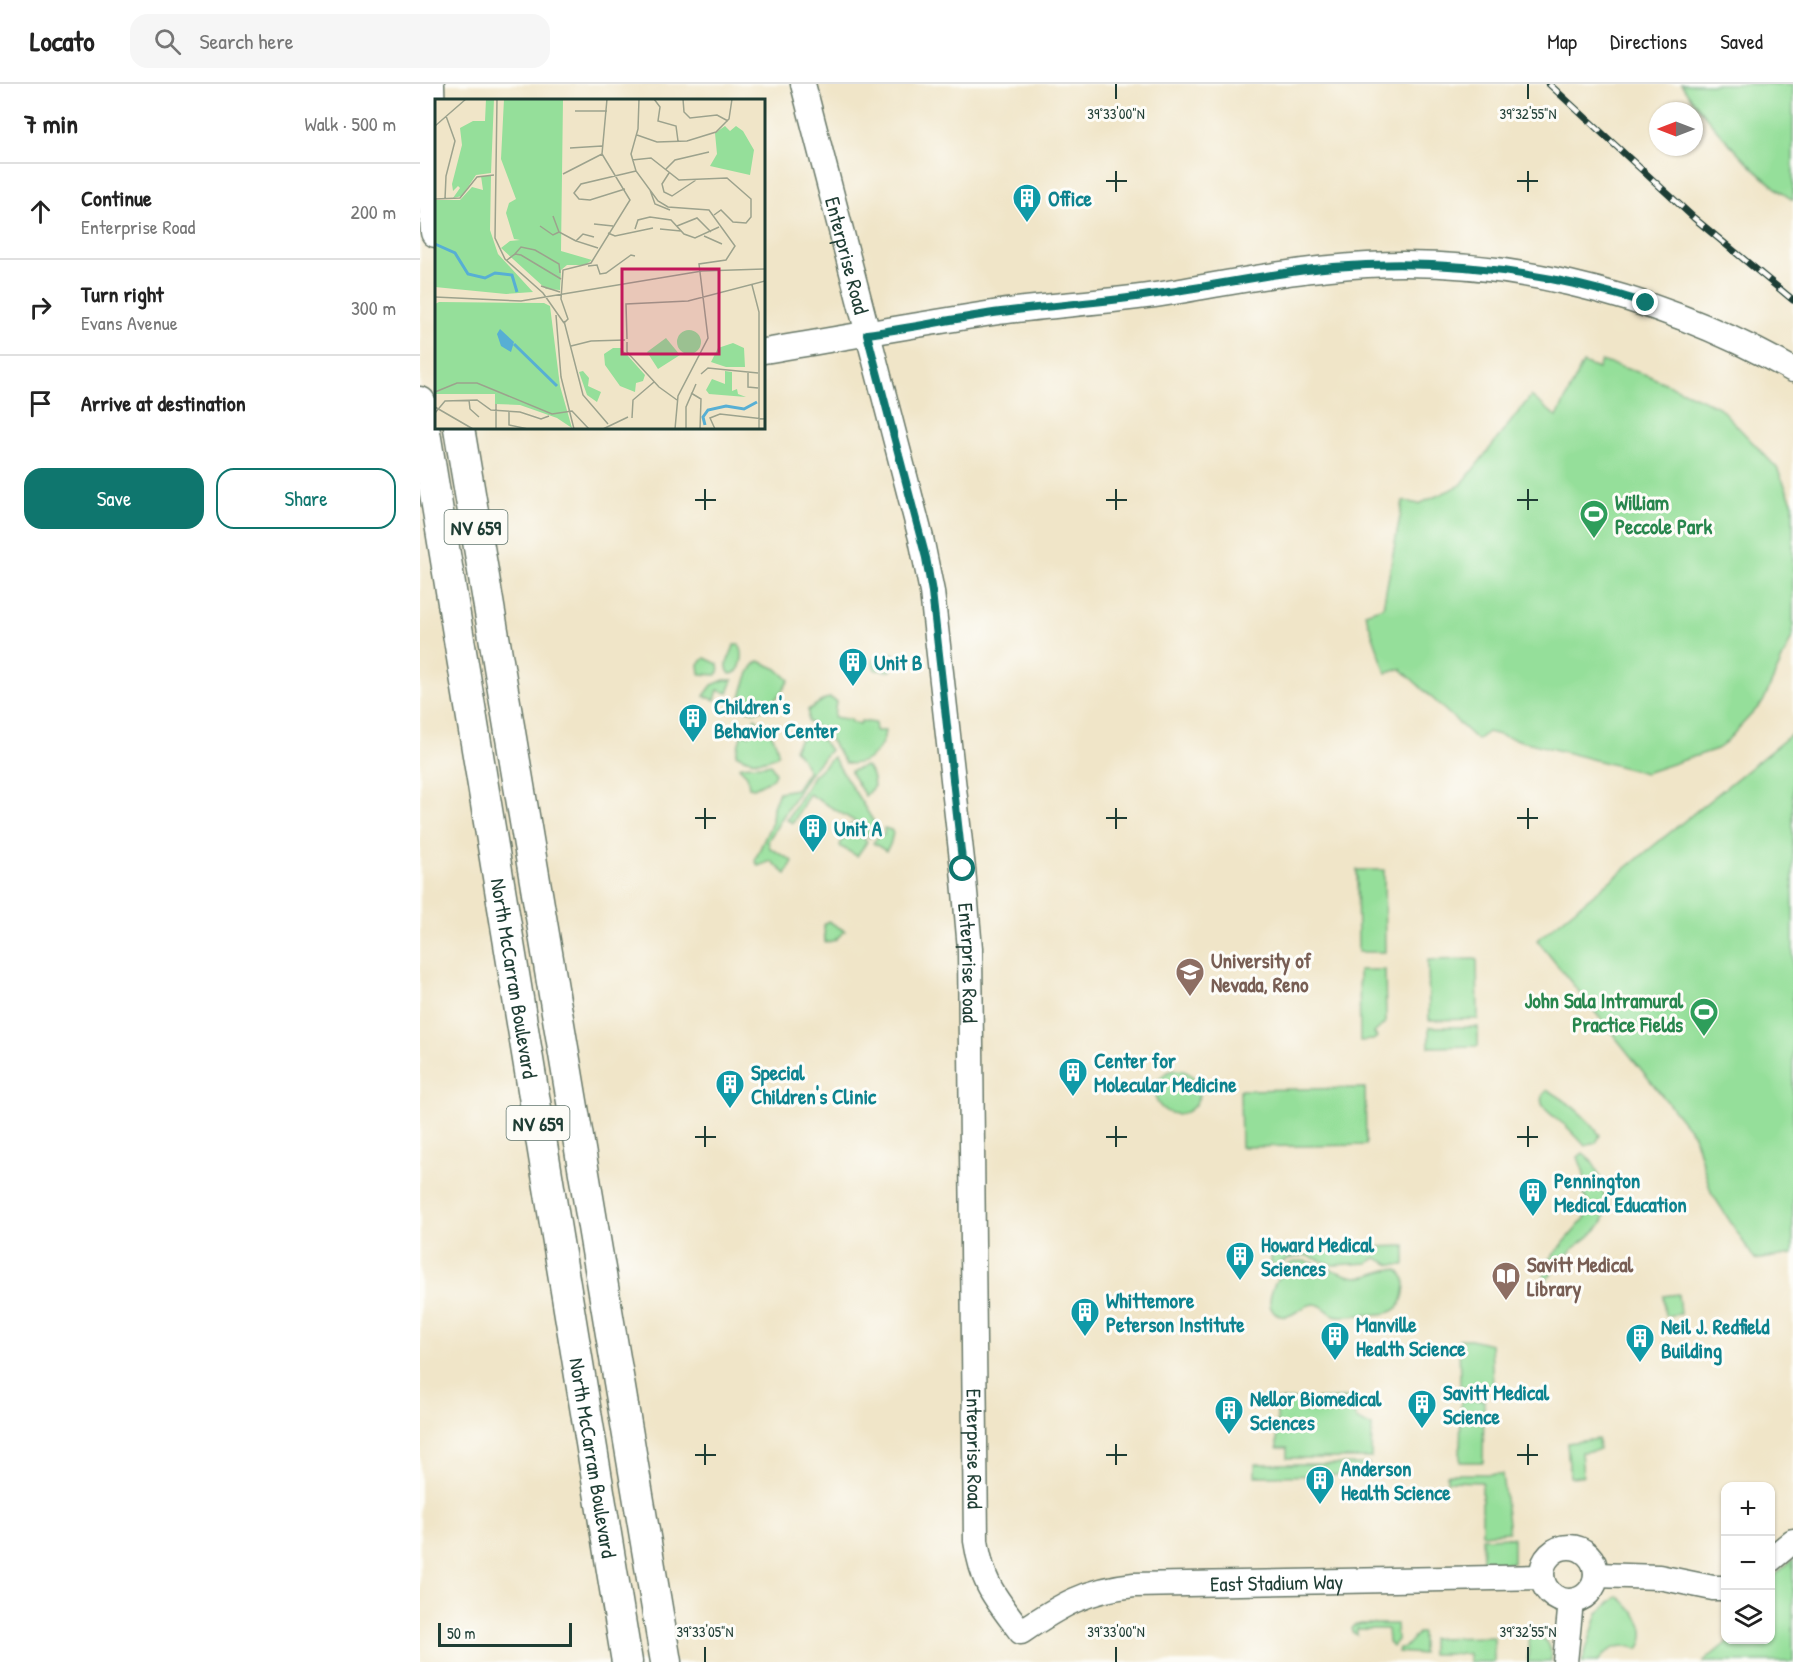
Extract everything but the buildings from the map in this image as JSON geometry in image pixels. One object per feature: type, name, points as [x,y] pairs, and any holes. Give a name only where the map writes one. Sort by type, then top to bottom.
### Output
[{"type":"main road","points":[[429,84],[431,171],[435,220]]},
{"type":"main road","name":"North McCarran Boulevard","points":[[424,406],[449,585],[627,1662]]},
{"type":"main road","name":"North McCarran Boulevard","points":[[459,429],[666,1662]]},
{"type":"main road","points":[[420,503],[449,585]]},
{"type":"street","name":"Enterprise Road","points":[[803,84],[930,580],[968,912],[971,986],[976,1541],[987,1585],[1021,1632]]},
{"type":"street","points":[[765,351],[997,313],[1162,294],[1299,271],[1365,265],[1428,264],[1529,274],[1617,294],[1713,328],[1793,370]]},
{"type":"street","points":[[1775,1556],[1793,1541]]},
{"type":"street","points":[[1565,1547],[1582,1550],[1589,1556],[1596,1568],[1596,1575],[1591,1590],[1586,1595],[1571,1601],[1563,1600],[1549,1592],[1542,1577],[1542,1569],[1550,1555],[1565,1547]]},
{"type":"street","points":[[1596,1575],[1659,1577],[1721,1588]]},
{"type":"street","name":"East Stadium Way","points":[[1021,1632],[1076,1598],[1113,1587],[1542,1577]]},
{"type":"street","points":[[1565,1662],[1571,1601]]},
{"type":"green space","points":[[1681,84],[1793,84],[1793,200],[1764,178],[1733,147],[1703,114],[1703,102],[1694,102]]},
{"type":"green space","name":"William Peccole Park","points":[[1601,361],[1647,375],[1719,407],[1777,468],[1793,504],[1793,635],[1763,702],[1717,749],[1645,773],[1488,732],[1477,740],[1401,669],[1386,673],[1365,613],[1383,607],[1403,501],[1419,504],[1461,485],[1531,396],[1557,417],[1583,363],[1598,369]]},
{"type":"green space","points":[[734,645],[739,645],[742,658],[737,671],[730,674],[727,663]]},
{"type":"green space","points":[[893,653],[891,671],[874,668],[873,660]]},
{"type":"green space","points":[[705,658],[718,664],[719,672],[716,675],[700,674],[699,664]]},
{"type":"green space","points":[[759,661],[777,669],[789,680],[776,699],[756,712],[745,709],[748,699],[741,697],[750,672]]},
{"type":"green space","points":[[724,680],[733,680],[728,693],[718,690],[715,700],[704,696],[712,685]]},
{"type":"green space","points":[[830,698],[836,701],[834,717],[860,724],[861,721],[875,723],[876,731],[885,731],[881,745],[866,760],[853,764],[845,763],[828,736],[808,721],[808,710]]},
{"type":"green space","points":[[755,718],[771,734],[778,749],[778,755],[757,760],[746,759],[736,754],[742,733],[749,735]]},
{"type":"green space","points":[[806,729],[818,735],[830,750],[808,775],[768,841],[770,848],[793,861],[786,874],[771,861],[758,866],[755,860],[772,822],[773,807],[779,792],[796,789],[808,771],[794,749]]},
{"type":"green space","name":"John Sala Intramural Practice Fields","points":[[1793,733],[1793,1254],[1755,1260],[1711,1192],[1694,1135],[1537,940]]},
{"type":"green space","points":[[833,757],[874,822],[875,827],[870,838],[856,822],[809,794],[793,823],[787,820],[813,776]]},
{"type":"green space","points":[[771,764],[775,773],[772,779],[754,788],[749,787],[747,775],[739,767],[745,766]]},
{"type":"green space","points":[[865,766],[871,772],[874,786],[865,796],[851,771]]},
{"type":"green space","points":[[851,824],[867,842],[857,856],[840,845]]},
{"type":"green space","points":[[884,828],[893,833],[886,851],[873,843],[879,835],[884,835]]},
{"type":"green space","points":[[1357,870],[1384,870],[1385,952],[1358,952]]},
{"type":"green space","points":[[828,921],[845,931],[835,940],[825,943],[824,925]]},
{"type":"green space","points":[[1477,959],[1478,1019],[1429,1020],[1428,960]]},
{"type":"green space","points":[[1359,970],[1385,970],[1386,1022],[1374,1033],[1377,1037],[1373,1040],[1360,1041]]},
{"type":"green space","points":[[1429,1027],[1478,1027],[1478,1046],[1429,1047]]},
{"type":"green space","points":[[1177,1070],[1192,1077],[1199,1092],[1192,1107],[1177,1114],[1162,1107],[1155,1092],[1162,1077]]},
{"type":"green space","points":[[1365,1088],[1366,1145],[1241,1147],[1240,1090]]},
{"type":"green space","points":[[1548,1090],[1577,1110],[1589,1122],[1600,1135],[1596,1143],[1585,1146],[1547,1111],[1541,1101]]},
{"type":"green space","points":[[1583,1153],[1593,1163],[1601,1180],[1606,1209],[1604,1218],[1596,1230],[1568,1254],[1545,1282],[1543,1280],[1550,1259],[1586,1217],[1584,1213],[1588,1204],[1580,1185],[1584,1176],[1578,1157]]},
{"type":"green space","points":[[1405,1246],[1405,1265],[1391,1265],[1376,1258],[1368,1263],[1333,1265],[1305,1255],[1274,1266],[1271,1263],[1271,1248],[1304,1248],[1304,1252],[1313,1251],[1313,1248],[1359,1247],[1359,1251],[1369,1251],[1369,1247]]},
{"type":"green space","points":[[1301,1261],[1315,1263],[1342,1274],[1357,1277],[1393,1269],[1398,1270],[1405,1279],[1403,1299],[1395,1310],[1382,1314],[1337,1316],[1320,1305],[1314,1304],[1290,1315],[1276,1314],[1270,1303],[1276,1281],[1288,1265]]},
{"type":"green space","points":[[1678,1294],[1680,1314],[1665,1316],[1663,1296]]},
{"type":"green space","points":[[1459,1339],[1471,1339],[1491,1344],[1493,1387],[1460,1387]]},
{"type":"green space","points":[[1349,1398],[1356,1419],[1372,1427],[1371,1458],[1287,1458],[1287,1448],[1277,1448],[1277,1400]]},
{"type":"green space","points":[[1461,1400],[1484,1400],[1483,1462],[1460,1462]]},
{"type":"green space","points":[[1598,1439],[1599,1450],[1581,1452],[1583,1476],[1570,1477],[1567,1443]]},
{"type":"green space","points":[[1255,1464],[1369,1464],[1369,1475],[1255,1476]]},
{"type":"green space","points":[[1447,1474],[1502,1474],[1509,1532],[1482,1534],[1482,1482],[1447,1481]]},
{"type":"green space","points":[[1513,1537],[1513,1563],[1485,1563],[1483,1561],[1482,1538]]},
{"type":"green space","points":[[1793,1559],[1793,1662],[1703,1662],[1725,1644],[1775,1644],[1775,1575]]},
{"type":"green space","points":[[1618,1596],[1639,1620],[1643,1634],[1642,1642],[1638,1649],[1621,1646],[1610,1650],[1598,1662],[1582,1662],[1598,1613]]},
{"type":"green space","points":[[1396,1624],[1397,1640],[1392,1646],[1388,1642],[1387,1629],[1357,1629],[1357,1635],[1352,1632],[1353,1626]]},
{"type":"green space","points":[[1534,1628],[1548,1644],[1551,1662],[1528,1662],[1530,1629]]},
{"type":"green space","points":[[1418,1633],[1422,1633],[1422,1654],[1398,1652],[1399,1648],[1404,1648]]},
{"type":"green space","points":[[1494,1637],[1494,1662],[1469,1662],[1469,1654],[1431,1654],[1431,1638]]},
{"type":"railway","points":[[1549,84],[1694,218],[1793,300]]},
{"type":"place","name":"Office","points":[[1027,224]]},
{"type":"place","name":"William Peccole Park","points":[[1594,540]]},
{"type":"place","name":"Unit B","points":[[853,688]]},
{"type":"place","name":"Children's Behavior Center","points":[[693,744]]},
{"type":"place","name":"Unit A","points":[[813,854]]},
{"type":"place","name":"University of Nevada, Reno","points":[[1190,998]]},
{"type":"place","name":"John Sala Intramural Practice Fields","points":[[1704,1038]]},
{"type":"place","name":"Center for Molecular Medicine","points":[[1073,1098]]},
{"type":"place","name":"Special Children's Clinic","points":[[730,1110]]},
{"type":"place","name":"Pennington Medical Education","points":[[1533,1218]]},
{"type":"place","name":"Howard Medical Sciences","points":[[1240,1282]]},
{"type":"place","name":"Savitt Medical Library","points":[[1506,1302]]},
{"type":"place","name":"Whittemore Peterson Institute","points":[[1085,1338]]},
{"type":"place","name":"Manville Health Science","points":[[1335,1362]]},
{"type":"place","name":"Neil J. Redfield Building","points":[[1640,1364]]},
{"type":"place","name":"Savitt Medical Science","points":[[1422,1430]]},
{"type":"place","name":"Nellor Biomedical Sciences","points":[[1229,1436]]},
{"type":"place","name":"Anderson Health Science","points":[[1320,1506]]},
{"type":"route","points":[[963,869],[932,592],[926,558],[867,334],[997,313],[1162,294],[1262,276],[1365,265],[1428,264],[1495,269],[1594,288],[1646,303]]}]
